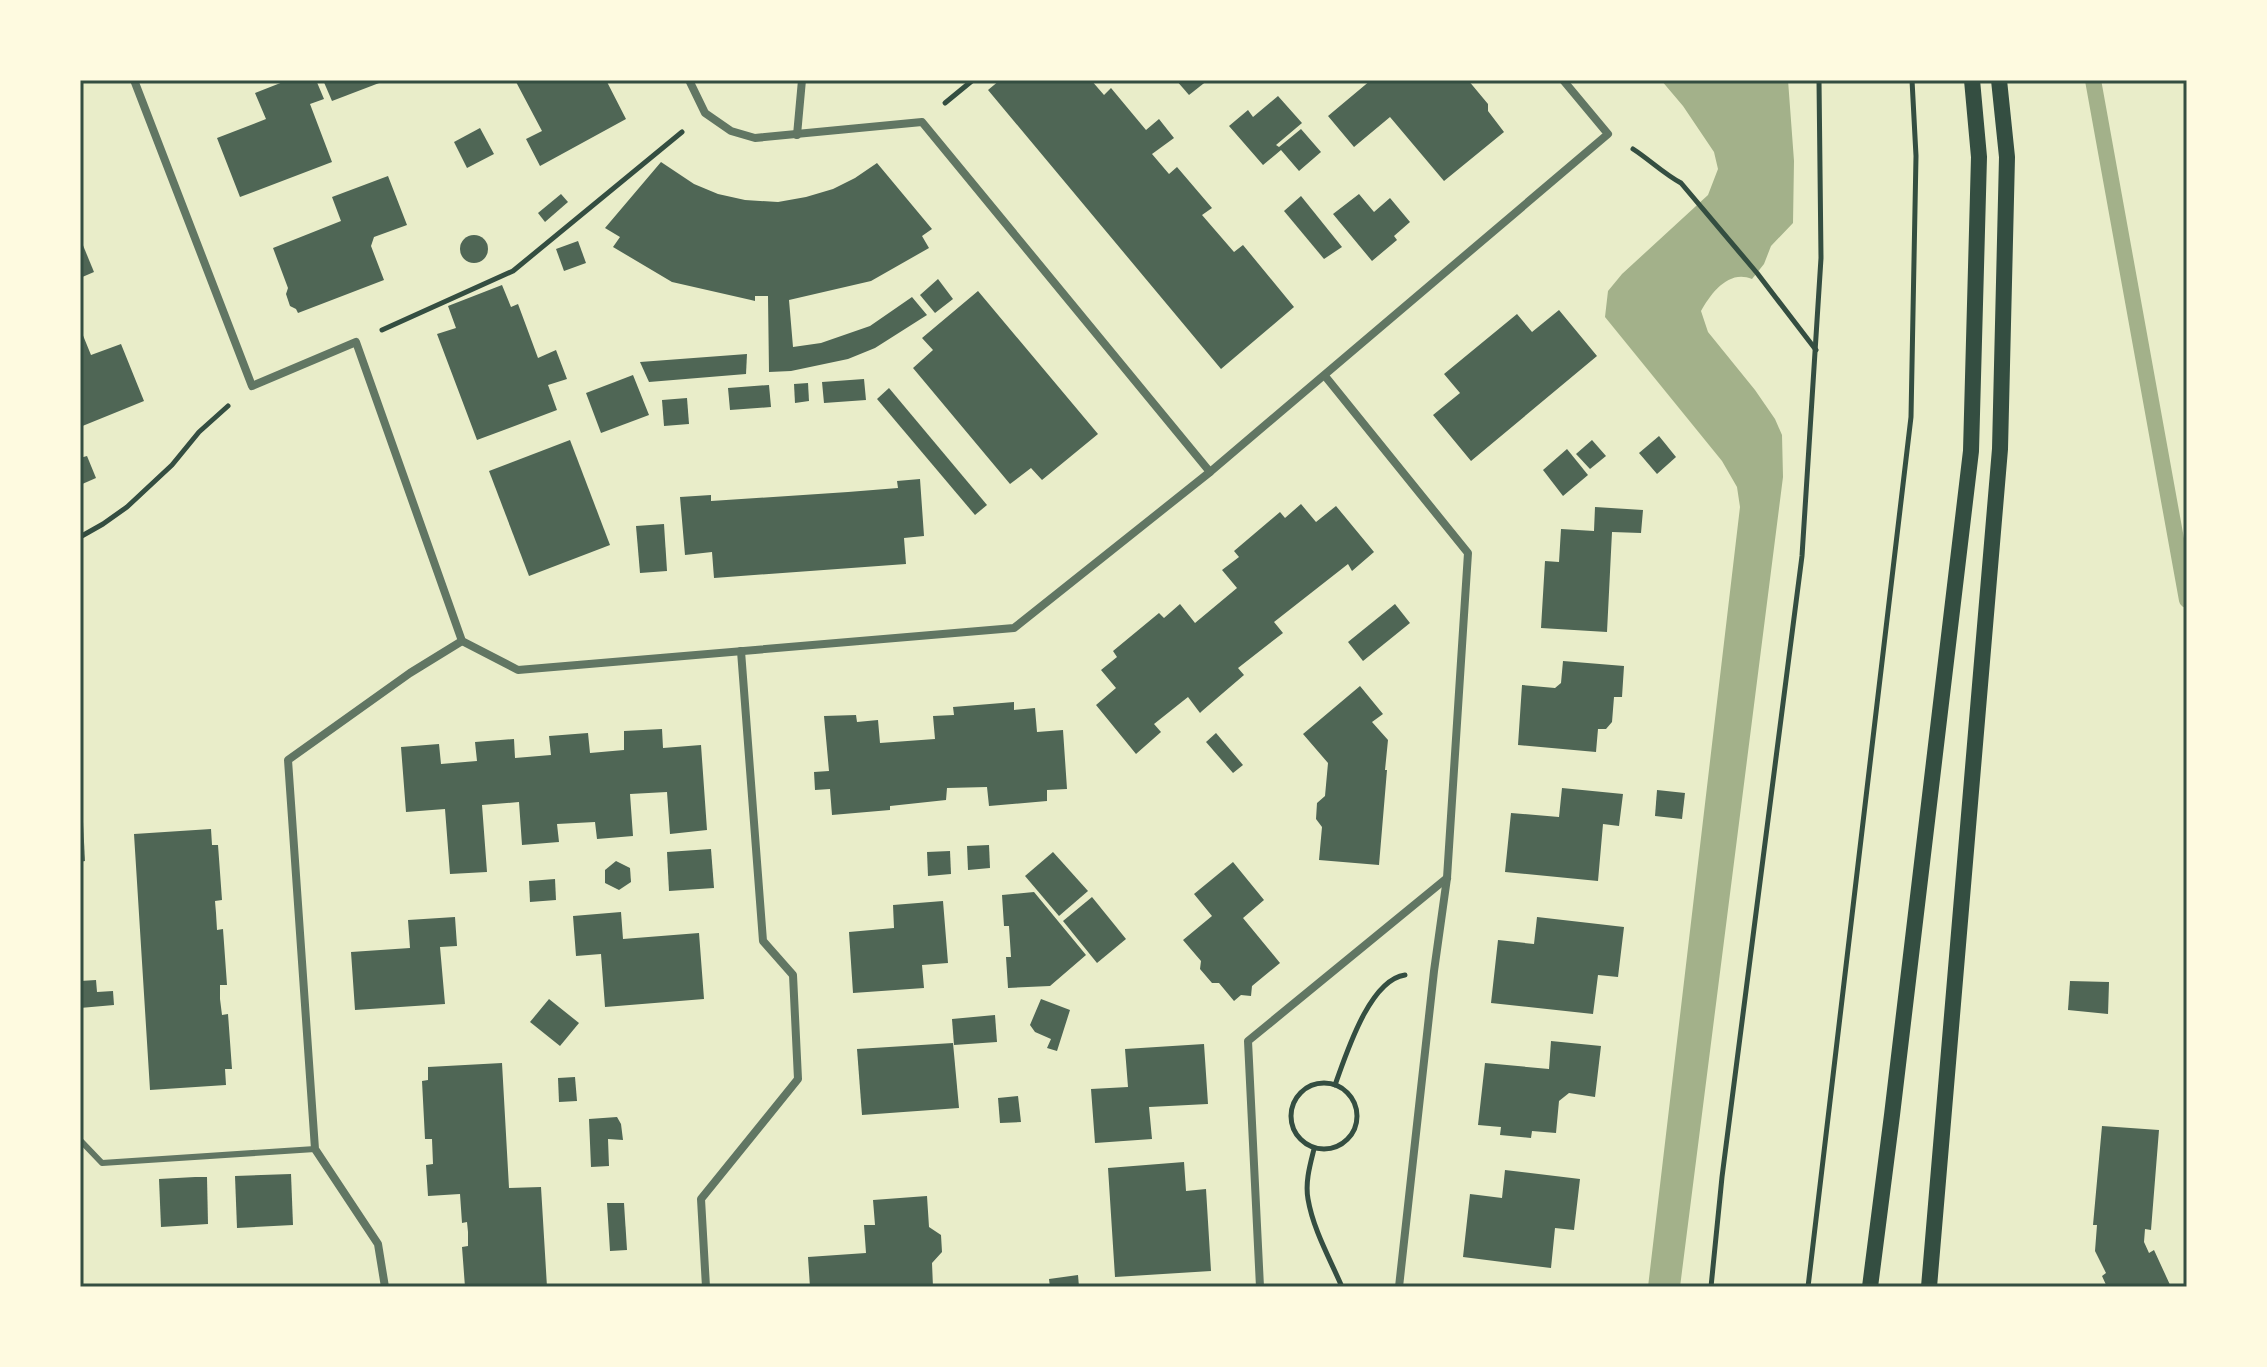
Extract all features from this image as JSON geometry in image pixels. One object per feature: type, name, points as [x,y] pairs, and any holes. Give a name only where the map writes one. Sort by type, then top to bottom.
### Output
[{"type":"main road","points":[[1870,1287],[1971,451],[1979,157],[1972,80]]},
{"type":"main road","points":[[1929,1287],[2000,449],[2007,157],[1999,80]]},
{"type":"street","points":[[134,80],[252,386],[356,342],[462,641],[518,670],[1014,628],[1210,472],[1608,134],[1563,80]]},
{"type":"street","points":[[689,80],[705,113],[731,131],[755,138],[922,122],[1210,472]]},
{"type":"street","points":[[797,135],[802,80]]},
{"type":"street","points":[[1325,376],[1468,553],[1447,878],[1399,1287]]},
{"type":"street","points":[[385,1287],[378,1244],[315,1149],[288,760],[410,673],[462,641]]},
{"type":"street","points":[[706,1287],[701,1199],[798,1079],[793,975],[763,941],[741,651]]},
{"type":"street","points":[[1260,1287],[1248,1041],[1447,878]]},
{"type":"lane","points":[[80,1140],[102,1163],[315,1149]]},
{"type":"path","points":[[1711,1287],[1722,1177],[1802,556],[1821,258],[1819,80]]},
{"type":"path","points":[[1808,1287],[1911,417],[1916,156],[1912,80]]},
{"type":"path","points":[[356,342],[513,271],[705,113]]},
{"type":"path","points":[[1608,134],[1656,163],[1669,177],[1681,183],[1757,273],[1816,351]]},
{"type":"path","points":[[80,537],[127,507],[172,465],[199,432],[252,386]]},
{"type":"path","points":[[1335,1085],[1367,1007],[1387,983],[1398,976],[1434,971]]},
{"type":"path","points":[[1321,1083],[1341,1087],[1357,1108],[1357,1126],[1340,1146],[1314,1149],[1298,1137],[1293,1128],[1292,1109],[1296,1099],[1302,1091],[1321,1083]]},
{"type":"path","points":[[1314,1149],[1308,1176],[1308,1198],[1317,1229],[1342,1287]]},
{"type":"shaded area","points":[[1661,80],[1788,80],[1794,161],[1793,223],[1771,246],[1764,264],[1752,279],[1736,277],[1728,280],[1715,290],[1701,311],[1708,332],[1775,419],[1782,435],[1783,477],[1680,1287],[1648,1287],[1740,507],[1737,487],[1722,461],[1605,317],[1608,291],[1622,274],[1708,195],[1718,169],[1714,152]]},
{"type":"building","points":[[288,80],[316,80],[324,99],[310,104],[332,162],[240,197],[217,138],[266,119],[255,93]]},
{"type":"building","points":[[323,80],[387,80],[332,101]]},
{"type":"building","points":[[515,80],[606,80],[626,119],[540,166],[526,139],[542,131]]},
{"type":"building","points":[[1000,80],[1091,80],[1104,95],[1111,88],[1146,130],[1159,119],[1174,138],[1152,154],[1169,174],[1177,167],[1212,208],[1202,215],[1234,252],[1243,245],[1294,307],[1221,369],[988,90]]},
{"type":"building","points":[[1176,80],[1208,80],[1189,95]]},
{"type":"building","points":[[1371,80],[1468,80],[1488,104],[1488,111],[1504,132],[1444,181],[1390,117],[1354,147],[1328,116]]},
{"type":"building","points":[[1278,96],[1302,123],[1276,145],[1279,147],[1301,129],[1321,152],[1299,171],[1281,150],[1263,165],[1229,126],[1248,110],[1253,117]]},
{"type":"building","points":[[480,128],[494,154],[467,168],[454,142]]},
{"type":"building","points":[[661,162],[694,184],[718,194],[778,202],[833,189],[877,163],[932,229],[922,236],[929,248],[871,281],[789,300],[793,347],[821,343],[870,326],[912,297],[927,315],[875,348],[848,359],[791,371],[769,372],[768,296],[755,296],[755,301],[672,282],[613,247],[620,237],[605,228]]},
{"type":"building","points":[[388,176],[407,225],[374,237],[371,246],[384,280],[298,313],[290,306],[286,294],[288,288],[273,248],[341,221],[332,197]]},
{"type":"building","points":[[561,194],[568,202],[545,222],[538,213]]},
{"type":"building","points":[[1359,194],[1374,212],[1390,198],[1410,222],[1394,236],[1397,240],[1372,261],[1333,214]]},
{"type":"building","points":[[1301,196],[1342,247],[1324,259],[1284,211]]},
{"type":"building","points":[[474,235],[484,239],[488,249],[484,259],[474,263],[464,259],[460,249],[464,239]]},
{"type":"building","points":[[80,238],[94,272],[80,278]]},
{"type":"building","points":[[578,241],[586,263],[564,271],[556,249]]},
{"type":"building","points":[[938,279],[953,299],[935,313],[920,295]]},
{"type":"building","points":[[502,285],[511,307],[518,304],[538,358],[556,350],[567,379],[548,385],[557,410],[477,440],[437,334],[456,328],[448,306]]},
{"type":"building","points":[[978,291],[1098,434],[1042,480],[1031,468],[1010,484],[913,368],[933,350],[922,338]]},
{"type":"building","points":[[1559,310],[1597,356],[1471,461],[1433,415],[1460,393],[1444,374],[1517,314],[1532,332]]},
{"type":"building","points":[[80,328],[91,355],[121,344],[144,401],[80,427]]},
{"type":"building","points":[[747,354],[746,374],[649,382],[640,362]]},
{"type":"building","points":[[633,375],[649,415],[601,433],[586,393]]},
{"type":"building","points":[[864,379],[866,400],[824,403],[822,382]]},
{"type":"building","points":[[808,383],[809,401],[795,403],[794,384]]},
{"type":"building","points":[[769,385],[771,407],[730,410],[728,388]]},
{"type":"building","points":[[889,388],[987,505],[975,515],[877,399]]},
{"type":"building","points":[[687,398],[689,424],[664,426],[662,400]]},
{"type":"building","points":[[1659,436],[1676,457],[1657,474],[1639,453]]},
{"type":"building","points":[[570,440],[610,545],[529,576],[489,471]]},
{"type":"building","points":[[1592,440],[1606,456],[1590,469],[1576,454]]},
{"type":"building","points":[[1567,449],[1588,475],[1563,496],[1543,470]]},
{"type":"building","points":[[87,456],[96,478],[80,485],[80,458]]},
{"type":"building","points":[[920,479],[924,536],[904,538],[906,564],[714,578],[712,552],[685,555],[680,497],[711,495],[711,501],[848,492],[898,488],[897,481]]},
{"type":"building","points":[[1301,504],[1316,522],[1336,506],[1374,552],[1352,571],[1348,564],[1274,622],[1283,633],[1238,668],[1244,675],[1200,713],[1188,697],[1154,724],[1161,732],[1136,754],[1096,705],[1116,688],[1101,670],[1117,657],[1113,651],[1159,613],[1164,618],[1180,604],[1195,623],[1237,588],[1222,570],[1239,557],[1234,551],[1280,512],[1285,518]]},
{"type":"building","points":[[1595,507],[1643,510],[1641,533],[1612,532],[1607,632],[1541,628],[1545,561],[1559,562],[1561,529],[1594,531]]},
{"type":"building","points":[[664,524],[667,571],[640,573],[636,526]]},
{"type":"building","points":[[1395,604],[1410,623],[1363,661],[1348,642]]},
{"type":"building","points":[[1563,661],[1624,666],[1622,697],[1614,697],[1612,722],[1606,729],[1598,729],[1596,752],[1518,745],[1522,685],[1555,688],[1561,683]]},
{"type":"building","points":[[1360,686],[1383,714],[1372,722],[1388,740],[1379,865],[1319,860],[1322,827],[1316,819],[1317,803],[1325,796],[1328,763],[1303,734]]},
{"type":"building","points":[[1014,702],[1014,710],[1035,708],[1037,732],[1063,730],[1067,789],[1047,790],[1047,801],[989,806],[987,787],[947,788],[946,800],[890,806],[890,810],[832,815],[830,789],[815,790],[814,772],[829,771],[824,716],[856,715],[857,722],[878,720],[880,743],[935,739],[933,716],[954,715],[953,707]]},
{"type":"building","points":[[662,729],[663,748],[701,745],[707,830],[670,834],[667,792],[630,794],[633,836],[597,839],[595,822],[557,824],[559,842],[522,845],[519,802],[482,805],[487,872],[450,874],[445,809],[406,812],[401,747],[439,744],[441,764],[477,761],[475,742],[514,739],[515,758],[551,755],[549,736],[588,733],[590,753],[624,750],[624,731]]},
{"type":"building","points":[[1216,733],[1243,765],[1233,773],[1206,742]]},
{"type":"building","points":[[1562,788],[1623,794],[1619,826],[1603,824],[1598,881],[1505,872],[1511,813],[1559,817]]},
{"type":"building","points":[[1657,790],[1685,793],[1682,819],[1655,816]]},
{"type":"building","points":[[80,822],[83,822],[85,861],[80,862]]},
{"type":"building","points":[[211,829],[212,845],[218,845],[222,900],[215,901],[217,930],[223,929],[227,985],[220,985],[220,999],[222,1015],[228,1014],[232,1069],[225,1069],[226,1085],[150,1090],[134,834]]},
{"type":"building","points":[[989,845],[990,868],[968,870],[967,846]]},
{"type":"building","points":[[711,849],[714,888],[669,891],[667,852]]},
{"type":"building","points":[[950,851],[951,874],[928,876],[927,852]]},
{"type":"building","points":[[1053,852],[1088,891],[1059,916],[1025,876]]},
{"type":"building","points":[[616,861],[630,868],[631,882],[619,890],[605,883],[605,870]]},
{"type":"building","points":[[1233,862],[1264,900],[1243,918],[1280,963],[1252,986],[1251,996],[1241,995],[1234,1001],[1219,983],[1212,983],[1200,969],[1201,961],[1183,940],[1212,916],[1194,894]]},
{"type":"building","points":[[555,879],[556,900],[530,902],[529,881]]},
{"type":"building","points":[[1034,892],[1086,955],[1050,986],[1008,988],[1006,957],[1011,957],[1009,926],[1004,926],[1002,895]]},
{"type":"building","points":[[1092,897],[1126,939],[1097,963],[1063,921]]},
{"type":"building","points":[[943,901],[948,963],[922,965],[924,988],[853,993],[849,932],[894,928],[893,905]]},
{"type":"building","points":[[621,912],[623,939],[699,933],[704,999],[605,1007],[601,954],[576,956],[573,916]]},
{"type":"building","points":[[455,917],[457,946],[440,947],[445,1004],[355,1010],[351,952],[410,948],[408,920]]},
{"type":"building","points":[[1537,917],[1624,927],[1618,977],[1598,975],[1593,1014],[1491,1003],[1498,940],[1534,944]]},
{"type":"building","points":[[96,980],[97,992],[113,991],[114,1005],[80,1008],[80,981]]},
{"type":"building","points":[[2070,981],[2109,982],[2108,1014],[2068,1010]]},
{"type":"building","points":[[549,999],[579,1023],[560,1046],[530,1022]]},
{"type":"building","points":[[1041,999],[1070,1010],[1057,1051],[1047,1048],[1051,1039],[1035,1032],[1030,1025]]},
{"type":"building","points":[[995,1015],[997,1042],[954,1045],[952,1019]]},
{"type":"building","points":[[1551,1041],[1601,1046],[1595,1097],[1569,1093],[1559,1101],[1556,1133],[1532,1131],[1531,1138],[1500,1135],[1501,1127],[1478,1125],[1485,1063],[1549,1069]]},
{"type":"building","points":[[953,1043],[959,1108],[862,1115],[857,1049]]},
{"type":"building","points":[[1204,1044],[1208,1104],[1149,1107],[1152,1139],[1095,1143],[1091,1089],[1128,1087],[1125,1049]]},
{"type":"building","points":[[502,1063],[509,1188],[541,1187],[547,1287],[465,1287],[462,1247],[468,1246],[468,1232],[467,1222],[462,1223],[460,1194],[428,1196],[426,1165],[433,1164],[432,1139],[425,1139],[422,1081],[428,1080],[428,1067]]},
{"type":"building","points":[[575,1077],[577,1101],[559,1102],[558,1078]]},
{"type":"building","points":[[1018,1096],[1021,1122],[1000,1123],[998,1098]]},
{"type":"building","points":[[617,1117],[623,1140],[608,1139],[609,1166],[591,1167],[589,1119]]},
{"type":"building","points":[[2102,1126],[2159,1130],[2151,1230],[2145,1229],[2144,1242],[2149,1253],[2154,1250],[2171,1287],[2107,1287],[2102,1276],[2106,1273],[2095,1251],[2097,1225],[2093,1225]]},
{"type":"building","points":[[1184,1162],[1186,1191],[1206,1189],[1211,1271],[1115,1277],[1108,1168]]},
{"type":"building","points":[[1505,1170],[1580,1179],[1574,1230],[1555,1228],[1551,1268],[1463,1257],[1470,1194],[1502,1198]]},
{"type":"building","points":[[291,1174],[293,1225],[237,1228],[235,1176]]},
{"type":"building","points":[[207,1177],[208,1224],[161,1227],[159,1179]]},
{"type":"building","points":[[927,1196],[929,1227],[941,1235],[942,1252],[932,1263],[933,1287],[810,1287],[808,1257],[866,1253],[864,1225],[875,1225],[873,1200]]},
{"type":"building","points":[[607,1203],[624,1203],[627,1250],[610,1251]]},
{"type":"building","points":[[1078,1275],[1079,1287],[1050,1287],[1049,1279]]},
{"type":"waterway","points":[[2093,80],[2187,600]]}]
